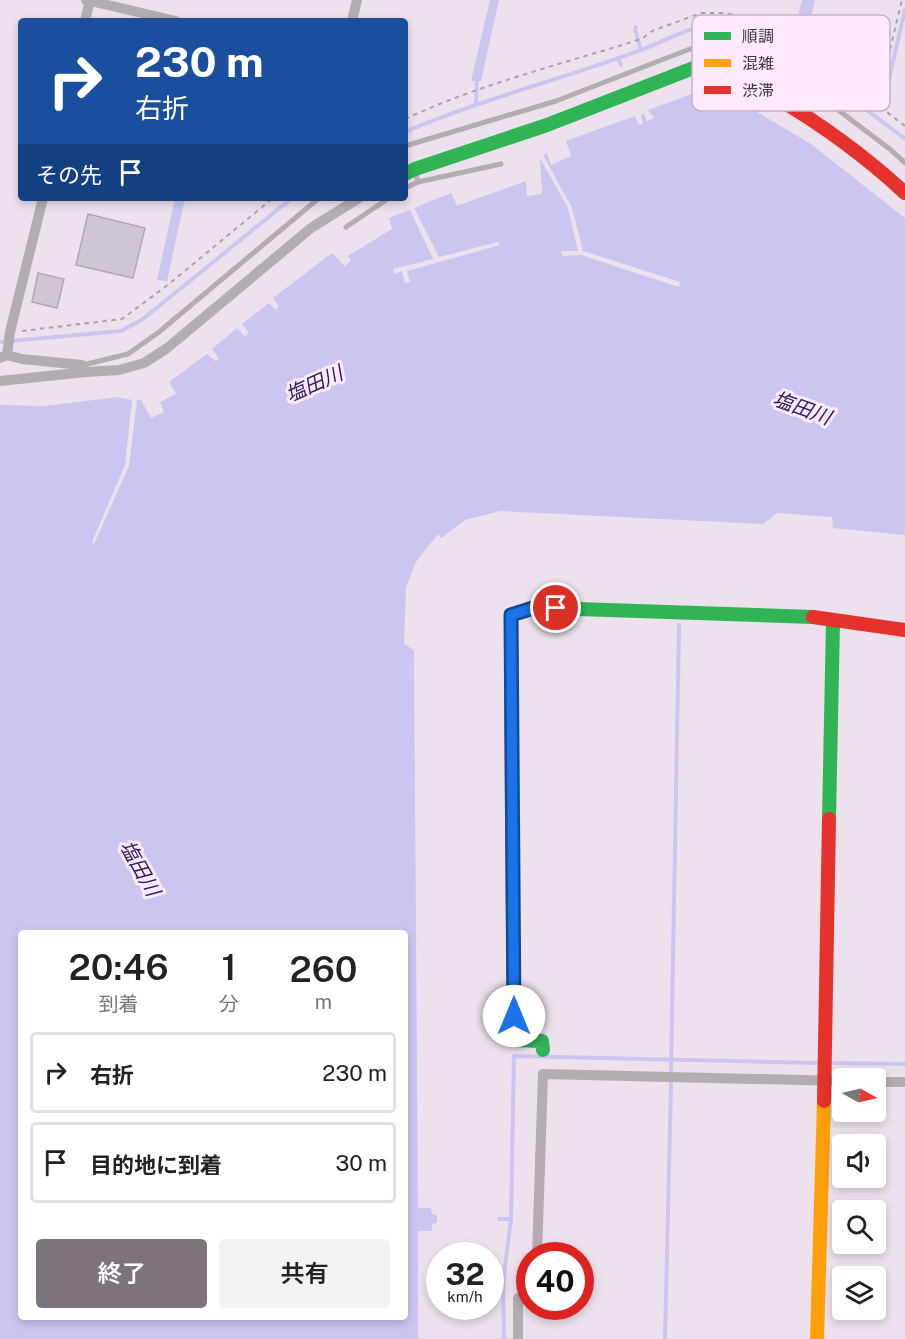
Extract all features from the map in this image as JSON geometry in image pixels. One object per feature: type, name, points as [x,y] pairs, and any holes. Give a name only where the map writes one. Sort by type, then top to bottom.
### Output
[{"type":"street","points":[[86,18],[89,0],[164,18]]},
{"type":"street","points":[[353,18],[357,0]]},
{"type":"street","points":[[413,175],[692,70]]},
{"type":"street","points":[[799,111],[879,169],[905,193]]},
{"type":"street","points":[[42,201],[5,354],[22,359],[84,368],[119,370],[144,363],[166,349],[311,228],[354,201]]},
{"type":"street","points":[[0,381],[84,368]]},
{"type":"street","points":[[543,1050],[542,1041],[514,1040],[511,615],[533,608],[810,617],[905,630]]},
{"type":"street","points":[[818,1339],[833,621]]},
{"type":"street","points":[[537,1242],[543,1074],[824,1076],[832,1078]]},
{"type":"street","points":[[886,1082],[905,1083]]},
{"type":"street","points":[[518,1320],[518,1339]]},
{"type":"lane","points":[[408,145],[556,101],[692,48]]},
{"type":"lane","points":[[840,111],[905,163]]},
{"type":"lane","points":[[413,175],[501,164]]},
{"type":"lane","points":[[84,368],[128,354],[159,332],[315,201]]},
{"type":"lane","points":[[346,227],[385,201]]},
{"type":"path","points":[[890,50],[902,0]]},
{"type":"path","points":[[696,15],[726,13],[734,15]]},
{"type":"path","points":[[408,118],[472,92],[635,41],[692,16]]},
{"type":"path","points":[[886,111],[905,126]]},
{"type":"path","points":[[10,332],[122,319],[169,285],[269,201]]},
{"type":"water","points":[[490,0],[499,0],[481,81],[471,81]]},
{"type":"water","points":[[802,0],[815,0],[812,15],[798,15]]},
{"type":"water","name":"塩田川","points":[[692,94],[692,111],[755,111],[811,144],[905,218],[905,535],[833,528],[832,517],[777,513],[763,524],[500,511],[465,520],[441,538],[438,534],[416,562],[406,587],[404,644],[414,650],[418,1208],[431,1208],[432,1214],[437,1215],[437,1223],[432,1224],[432,1231],[418,1231],[418,1339],[0,1339],[0,405],[45,406],[118,397],[132,400],[125,465],[92,542],[94,544],[129,466],[137,400],[141,400],[151,418],[164,412],[160,402],[176,394],[169,382],[207,354],[215,361],[219,359],[212,349],[237,328],[245,337],[249,333],[242,324],[269,303],[276,310],[279,306],[273,298],[332,253],[345,266],[351,260],[348,256],[392,229],[389,218],[410,210],[433,259],[393,269],[394,274],[402,271],[405,283],[410,282],[407,271],[500,245],[498,242],[439,257],[414,208],[451,193],[457,206],[526,181],[527,196],[542,194],[540,158],[568,208],[578,251],[561,251],[562,256],[581,255],[679,287],[680,282],[583,251],[572,208],[543,155],[547,153],[551,165],[571,156],[566,141],[635,116],[639,125],[654,118],[648,110]]},
{"type":"water","points":[[174,201],[184,201],[167,281],[157,280]]},
{"type":"building","points":[[88,214],[145,228],[133,278],[76,265]]},
{"type":"building","points":[[38,273],[64,279],[57,308],[32,302]]},
{"type":"waterway","points":[[890,74],[905,10]]},
{"type":"waterway","points":[[636,27],[641,50]]},
{"type":"waterway","points":[[408,131],[463,109],[641,50],[692,29]]},
{"type":"waterway","points":[[618,58],[621,65]]},
{"type":"waterway","points":[[476,104],[477,77]]},
{"type":"waterway","points":[[867,111],[905,139]]},
{"type":"waterway","points":[[643,116],[646,127]]},
{"type":"waterway","points":[[0,342],[121,331],[143,319],[288,201]]},
{"type":"waterway","points":[[671,1071],[679,625]]},
{"type":"waterway","points":[[499,1219],[511,1219],[514,1056],[820,1063]]},
{"type":"waterway","points":[[828,1063],[905,1064]]},
{"type":"waterway","points":[[665,1339],[671,1083]]},
{"type":"waterway","points":[[504,1339],[503,1282],[511,1219]]},
{"type":"traffic: fast","points":[[408,172],[547,125],[692,69]]},
{"type":"traffic: fast","points":[[548,608],[813,617]]},
{"type":"traffic: fast","points":[[829,819],[833,621]]},
{"type":"traffic: fast","points":[[512,812],[514,1040],[542,1041],[543,1050]]},
{"type":"traffic: slow","points":[[817,1339],[824,1101]]},
{"type":"traffic: jam","points":[[797,111],[844,143],[905,193]]},
{"type":"traffic: jam","points":[[512,812],[511,615],[533,608],[548,608]]},
{"type":"traffic: jam","points":[[813,617],[905,630]]},
{"type":"traffic: jam","points":[[824,1101],[829,819]]},
{"type":"route","points":[[514,1016],[511,615],[533,608],[556,608]]}]
